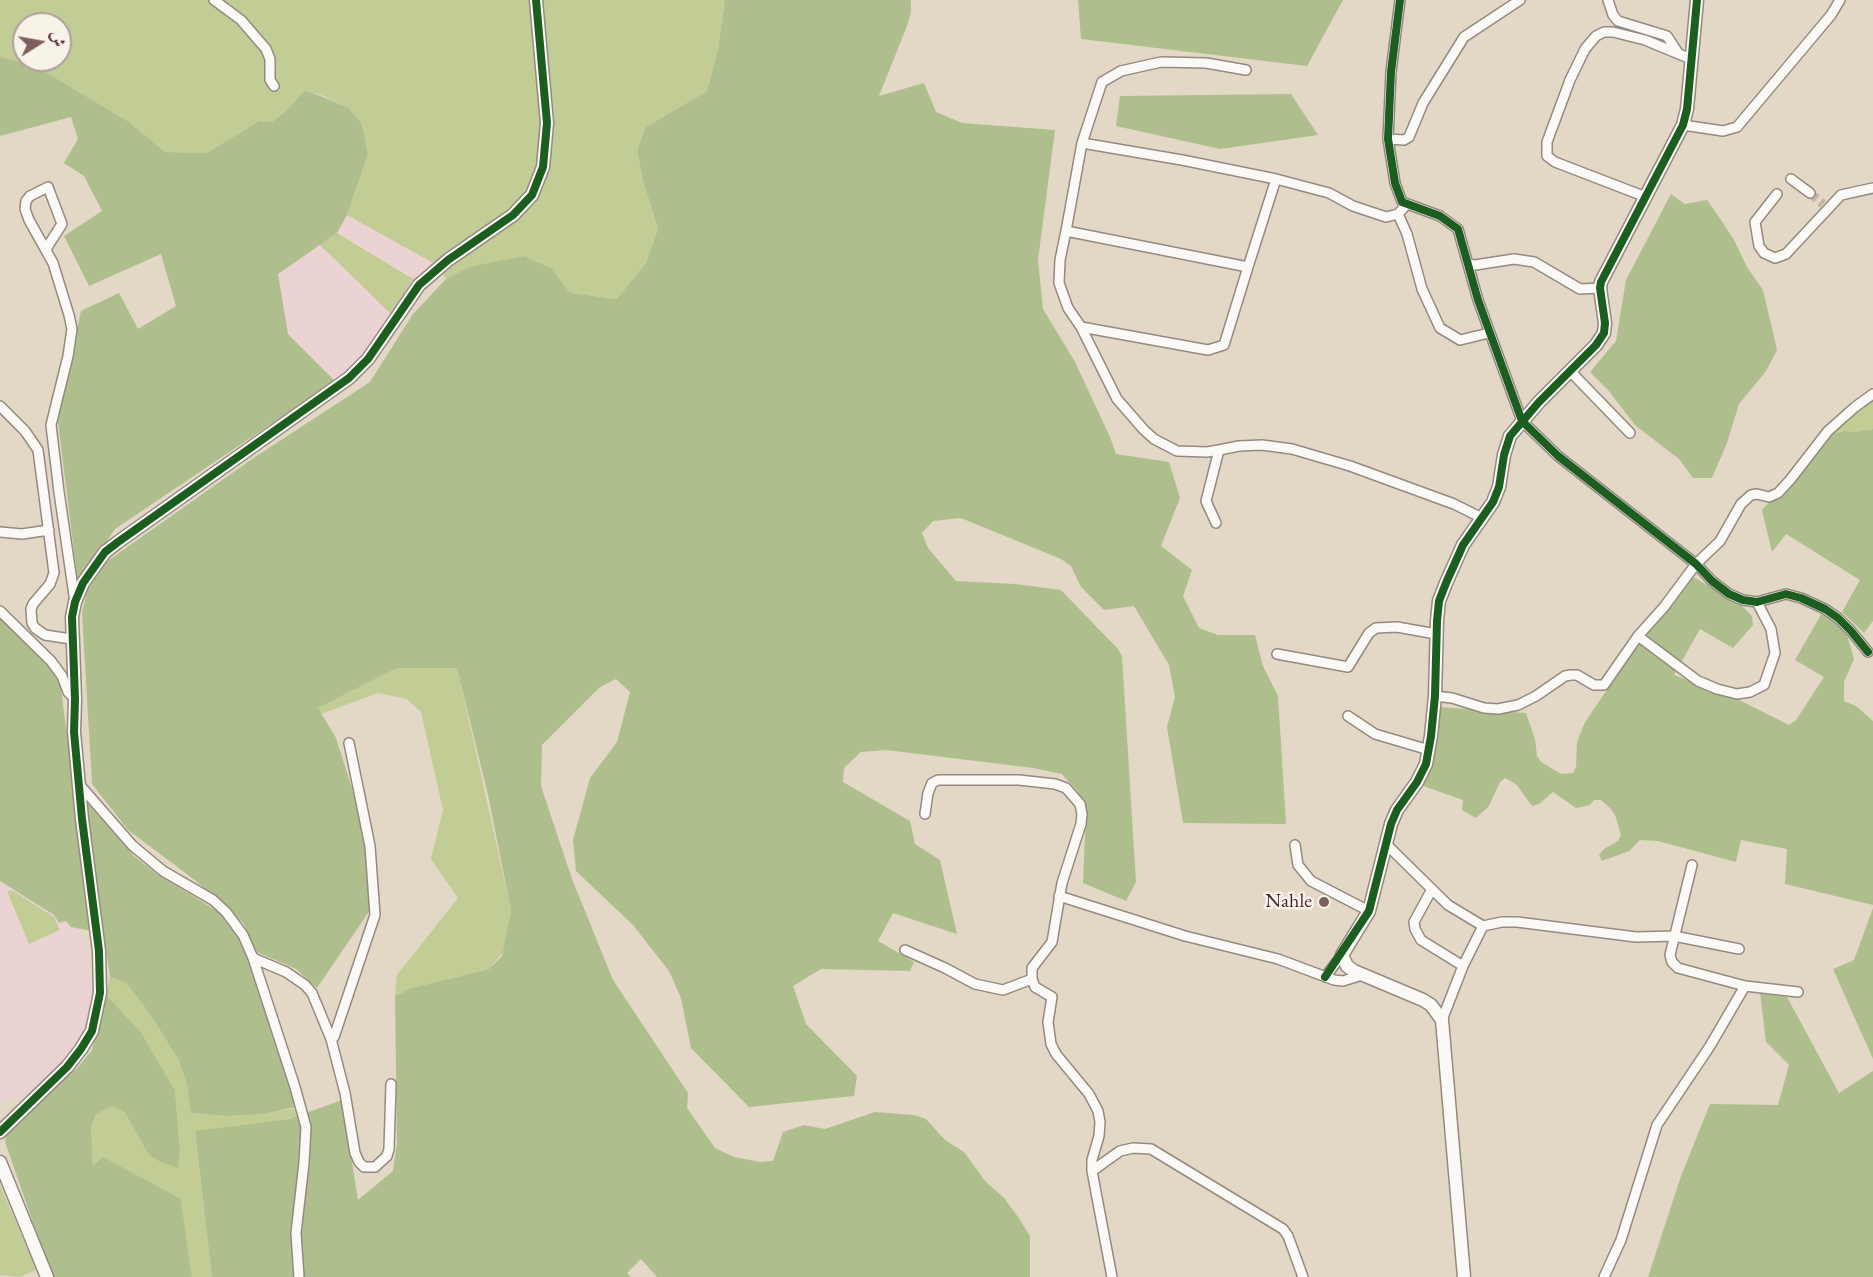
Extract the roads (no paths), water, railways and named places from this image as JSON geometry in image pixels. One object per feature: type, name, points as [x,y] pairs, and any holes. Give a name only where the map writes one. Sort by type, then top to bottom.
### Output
[{"type":"street","points":[[214,0],[241,20],[266,49],[270,59],[270,80],[274,86]]},
{"type":"street","points":[[75,602],[83,583],[105,552],[349,378],[368,359],[419,285],[448,260],[513,215],[532,195],[543,167],[547,123],[536,0]]},
{"type":"street","points":[[1400,0],[1391,72],[1388,139],[1395,183],[1399,196],[1407,204],[1440,216],[1458,229],[1489,333],[1522,421],[1558,456],[1696,564],[1712,581],[1729,594],[1743,600],[1757,602],[1786,594],[1825,609],[1851,631],[1868,652]]},
{"type":"street","points":[[1388,139],[1404,140],[1409,137],[1423,104],[1464,37],[1520,0]]},
{"type":"street","points":[[1608,0],[1613,15],[1618,21],[1667,36],[1678,53]]},
{"type":"street","points":[[1325,977],[1342,955],[1369,911],[1390,824],[1397,810],[1421,777],[1429,750],[1435,696],[1439,601],[1446,583],[1463,545],[1493,502],[1499,487],[1504,455],[1510,436],[1596,345],[1604,333],[1605,323],[1600,288],[1683,125],[1687,109],[1697,0]]},
{"type":"street","points":[[1683,125],[1723,131],[1737,126],[1831,15],[1840,0]]},
{"type":"street","points":[[1646,197],[1555,162],[1547,156],[1547,142],[1570,80],[1585,49],[1596,36],[1604,32],[1613,32],[1645,40],[1691,59]]},
{"type":"street","points":[[1246,70],[1206,63],[1161,62],[1121,71],[1102,82],[1082,143],[1060,260],[1059,283],[1068,308],[1081,327],[1117,399],[1154,439],[1177,451],[1207,452],[1239,446],[1279,446],[1305,452],[1454,504],[1482,518]]},
{"type":"street","points":[[1082,143],[1276,179],[1329,193],[1353,206],[1386,218],[1398,214],[1407,204]]},
{"type":"street","points":[[1081,327],[1208,350],[1224,345],[1276,179]]},
{"type":"street","points":[[1791,179],[1810,193]]},
{"type":"street","points":[[0,1132],[67,1067],[81,1049],[92,1031],[100,993],[99,951],[74,732],[75,699],[71,639],[75,602],[51,425],[68,356],[72,329],[66,304],[46,249],[28,220],[26,209],[26,201],[30,196],[48,187],[62,224],[46,249]]},
{"type":"street","points":[[1777,194],[1755,222],[1759,246],[1769,257],[1775,258],[1786,254],[1825,206],[1841,195],[1873,188]]},
{"type":"street","points":[[1398,214],[1407,234],[1422,289],[1440,328],[1460,340],[1489,333]]},
{"type":"street","points":[[1066,231],[1248,267]]},
{"type":"street","points":[[1468,264],[1514,260],[1534,262],[1581,289],[1600,288]]},
{"type":"street","points":[[1570,371],[1630,433]]},
{"type":"street","points":[[1435,696],[1452,698],[1484,708],[1498,709],[1518,705],[1536,696],[1564,676],[1577,675],[1589,683],[1600,686],[1608,682],[1638,636],[1664,607],[1696,564],[1720,541],[1741,504],[1747,498],[1757,494],[1769,497],[1778,492],[1828,431],[1873,394]]},
{"type":"street","points":[[0,406],[25,431],[38,450],[53,579],[33,604],[32,623],[35,628],[45,634],[71,639]]},
{"type":"street","points":[[1216,523],[1206,501],[1219,450]]},
{"type":"street","points":[[0,532],[22,534],[49,530]]},
{"type":"street","points":[[1638,636],[1698,681],[1737,694],[1750,692],[1764,685],[1775,653],[1771,629],[1757,602]]},
{"type":"street","points":[[0,611],[51,661],[62,676],[68,692],[75,699]]},
{"type":"street","points":[[1277,654],[1348,667],[1369,633],[1376,628],[1397,627],[1436,634]]},
{"type":"street","points":[[1348,716],[1375,734],[1429,750]]},
{"type":"street","points":[[331,1039],[337,1032],[350,984],[375,915],[370,846],[349,743]]},
{"type":"street","points":[[925,814],[928,793],[932,783],[938,780],[1019,780],[1055,784],[1066,788],[1080,804],[1082,814],[1059,896],[1052,942],[1032,968],[1032,979],[1035,987],[1052,997],[1048,1022],[1051,1044],[1056,1054],[1083,1086],[1098,1111],[1099,1136],[1092,1160],[1092,1171],[1112,1277]]},
{"type":"street","points":[[78,782],[117,829],[140,852],[163,871],[213,900],[226,912],[243,935],[253,958],[302,1108],[306,1127],[296,1233],[299,1277]]},
{"type":"street","points":[[1386,844],[1448,905],[1482,926],[1517,922],[1636,937],[1674,936],[1739,949]]},
{"type":"street","points":[[1295,845],[1298,866],[1311,881],[1369,911]]},
{"type":"street","points":[[1692,865],[1670,955],[1672,962],[1678,968],[1744,986],[1798,992]]},
{"type":"street","points":[[1432,889],[1414,922],[1415,929],[1421,940],[1463,966]]},
{"type":"street","points":[[1059,896],[1185,936],[1278,959],[1325,977],[1343,981],[1362,975]]},
{"type":"street","points":[[1464,1277],[1442,1020],[1463,966],[1482,926]]},
{"type":"street","points":[[905,950],[975,984],[1003,990],[1032,979]]},
{"type":"street","points":[[1342,955],[1347,966],[1362,975],[1431,1005],[1442,1020]]},
{"type":"street","points":[[253,958],[286,972],[305,985],[312,993],[331,1039],[345,1093],[355,1153],[364,1167],[375,1167],[387,1156],[391,1084]]},
{"type":"street","points":[[1604,1277],[1621,1240],[1657,1125],[1710,1046],[1744,986]]},
{"type":"street","points":[[1092,1171],[1120,1151],[1133,1148],[1151,1149],[1283,1229],[1288,1236],[1303,1277]]},
{"type":"street","points":[[0,1162],[47,1277]]},
{"type":"tunnel","points":[[1810,193],[1823,204]]},
{"type":"place","name":"Nahle","points":[[1324,902]]}]
